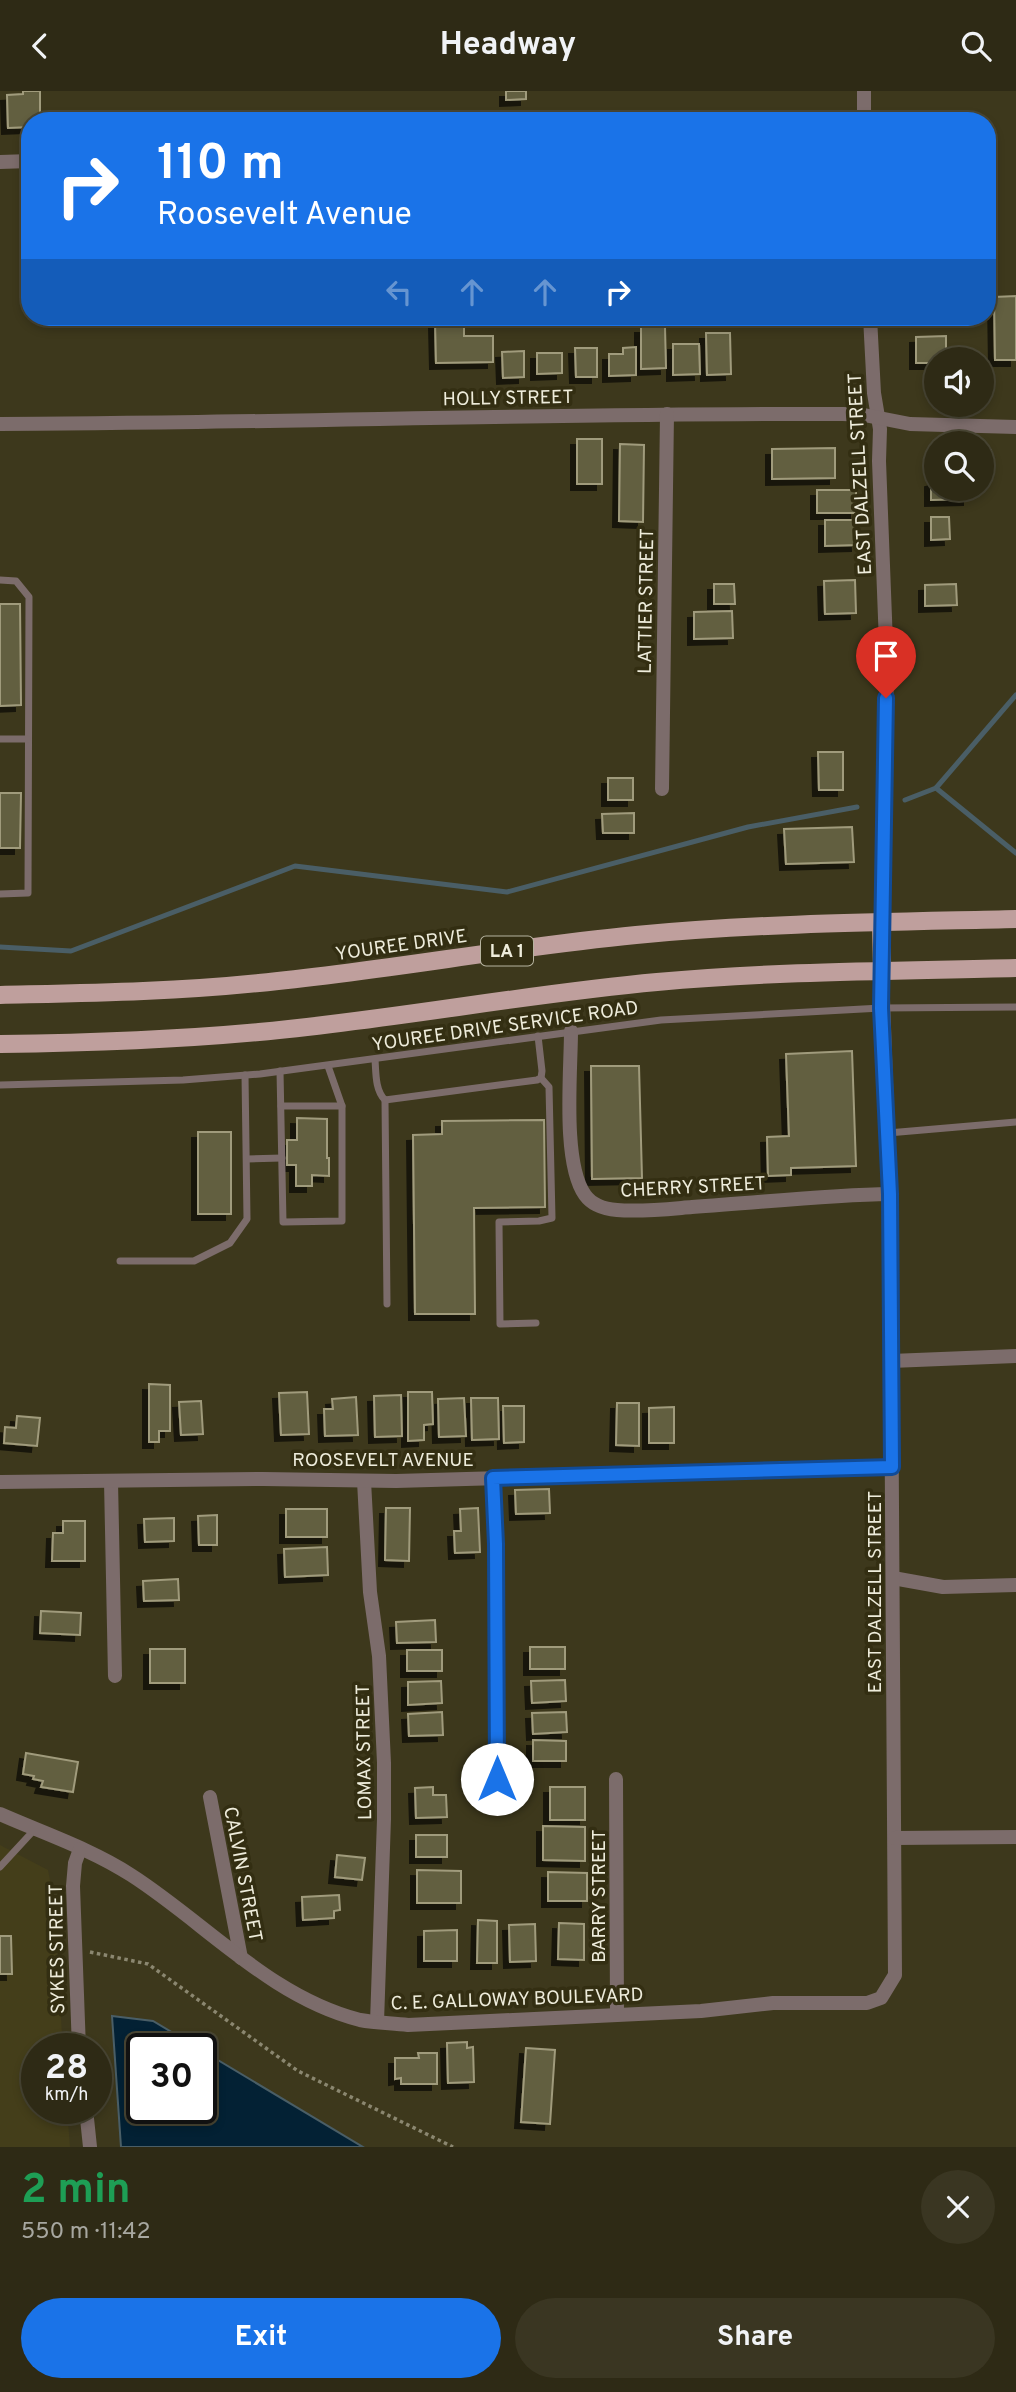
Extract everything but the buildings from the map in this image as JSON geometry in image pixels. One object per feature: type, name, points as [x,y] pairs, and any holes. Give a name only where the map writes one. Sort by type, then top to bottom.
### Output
[{"type":"main road","name":"YOUREE DRIVE","points":[[0,995],[190,989],[344,974],[634,935],[727,928],[1016,919]]},
{"type":"main road","points":[[881,922],[882,971]]},
{"type":"main road","points":[[0,1044],[152,1040],[258,1032],[657,982],[882,971],[1016,968]]},
{"type":"street","points":[[864,91],[864,112]]},
{"type":"street","points":[[0,162],[21,162]]},
{"type":"street","name":"EAST DALZELL STREET","points":[[870,326],[878,418],[887,670],[881,922]]},
{"type":"street","name":"LATTIER STREET","points":[[662,789],[667,414]]},
{"type":"street","name":"HOLLY STREET","points":[[0,424],[843,414],[910,424],[1016,427]]},
{"type":"street","name":"EAST DALZELL STREET","points":[[881,1999],[895,1975],[890,1194],[881,1008],[882,971]]},
{"type":"street","name":"CHERRY STREET","points":[[571,1031],[572,1158],[578,1183],[585,1196],[602,1207],[616,1210],[651,1210],[890,1194]]},
{"type":"street","points":[[891,1361],[1016,1356]]},
{"type":"street","name":"ROOSEVELT AVENUE","points":[[0,1482],[263,1479],[364,1481],[892,1467]]},
{"type":"street","points":[[493,1478],[496,1544],[497,1779]]},
{"type":"street","points":[[111,1481],[115,1676]]},
{"type":"street","name":"LOMAX STREET","points":[[364,1481],[370,1592],[379,1656],[384,1763],[377,2022]]},
{"type":"street","points":[[893,1578],[943,1587],[1016,1585]]},
{"type":"street","name":"BARRY STREET","points":[[616,1779],[617,2014]]},
{"type":"street","name":"CALVIN STREET","points":[[210,1797],[241,1958]]},
{"type":"street","name":"C. E. GALLOWAY BOULEVARD","points":[[0,1814],[128,1873],[163,1896],[241,1958],[270,1977],[324,2007],[361,2020],[408,2025],[701,2011],[773,2003],[867,2003],[881,1999]]},
{"type":"street","points":[[895,1837],[1016,1837]]},
{"type":"street","name":"SYKES STREET","points":[[78,2033],[73,1886],[75,1863],[80,1849]]},
{"type":"street","points":[[88,2124],[90,2147]]},
{"type":"lane","points":[[0,580],[16,580],[29,597],[29,893],[0,894]]},
{"type":"lane","points":[[0,739],[27,739]]},
{"type":"lane","name":"YOUREE DRIVE SERVICE ROAD","points":[[0,1085],[119,1083],[245,1075],[661,1020],[881,1008],[1016,1007]]},
{"type":"lane","points":[[536,1323],[500,1324],[499,1222],[534,1221],[552,1217],[549,1087],[541,1078],[538,1036]]},
{"type":"lane","points":[[375,1059],[380,1095],[386,1100],[541,1078]]},
{"type":"lane","points":[[280,1071],[283,1222],[342,1221],[342,1106],[328,1066]]},
{"type":"lane","points":[[120,1261],[194,1261],[230,1243],[247,1219],[245,1075]]},
{"type":"lane","points":[[386,1100],[387,1304]]},
{"type":"lane","points":[[281,1106],[342,1106]]},
{"type":"lane","points":[[887,1133],[1016,1122]]},
{"type":"lane","points":[[247,1159],[282,1157]]},
{"type":"lane","points":[[0,1867],[35,1829]]},
{"type":"path","points":[[75,1948],[148,1964],[298,2071],[453,2147]]},
{"type":"shaded area","points":[[0,1845],[48,1870],[53,1896],[62,2033],[21,2033],[21,2124],[68,2124],[70,2147],[0,2147]]},
{"type":"water","points":[[112,2016],[153,2021],[173,2033],[126,2033],[126,2124],[217,2124],[217,2060],[363,2147],[121,2147]]},
{"type":"waterway","points":[[905,800],[936,788],[1016,695]]},
{"type":"waterway","points":[[936,788],[1016,853]]},
{"type":"waterway","points":[[0,947],[71,951],[295,866],[507,892],[748,827],[857,807]]},
{"type":"route","points":[[497,1779],[496,1544],[493,1478],[892,1467],[890,1194],[881,1008],[886,698]]}]
